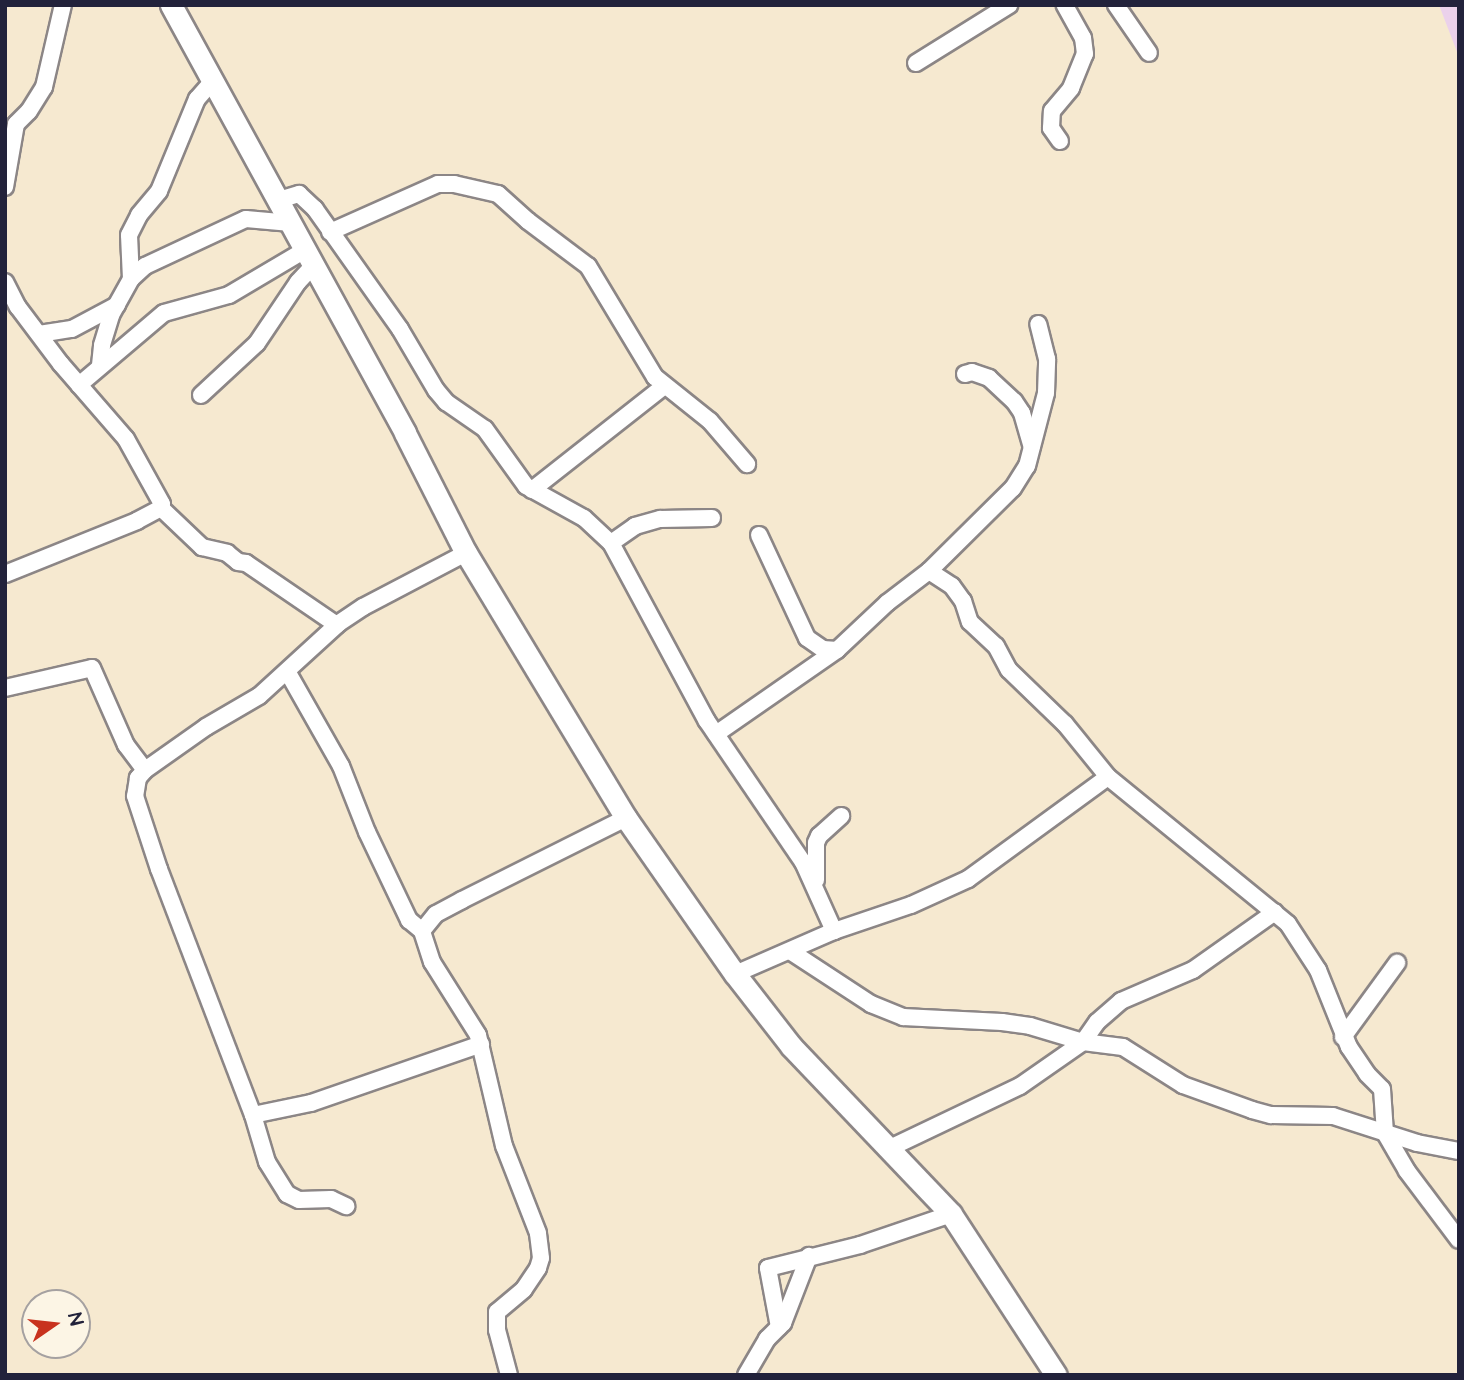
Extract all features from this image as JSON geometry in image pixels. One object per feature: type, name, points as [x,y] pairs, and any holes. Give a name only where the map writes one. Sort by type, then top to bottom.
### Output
[{"type":"street","points":[[5,187],[16,124],[29,111],[44,87],[64,5]]},
{"type":"street","points":[[171,5],[279,200],[466,552],[626,818],[735,974],[807,1065],[951,1214],[993,1274],[1056,1375]]},
{"type":"street","points":[[916,64],[1009,5]]},
{"type":"street","points":[[1060,141],[1051,128],[1052,111],[1071,88],[1085,54],[1083,38],[1065,5]]},
{"type":"street","points":[[1116,5],[1149,53]]},
{"type":"street","points":[[131,279],[129,235],[139,215],[159,191],[197,99],[212,82]]},
{"type":"street","points":[[330,232],[438,184],[454,184],[498,194],[528,221],[588,266],[649,367],[664,386],[710,421],[747,464]]},
{"type":"street","points":[[279,200],[300,194],[400,329],[436,390],[446,402],[485,429],[522,482],[583,518],[611,543],[716,734],[784,833],[816,887],[834,931]]},
{"type":"street","points":[[100,365],[102,345],[117,305],[131,279],[161,257],[194,245],[246,219],[291,223]]},
{"type":"street","points":[[79,385],[164,313],[229,295],[310,258]]},
{"type":"street","points":[[201,395],[257,343],[298,282],[310,258]]},
{"type":"street","points":[[5,282],[11,297],[39,334],[126,439],[159,496],[161,509],[202,547],[227,553],[238,562],[246,563],[337,625]]},
{"type":"street","points":[[39,334],[72,330],[117,305]]},
{"type":"street","points":[[716,734],[837,650],[887,603],[929,571],[1013,488],[1027,466],[1042,415],[1048,373],[1038,324]]},
{"type":"street","points":[[965,374],[972,372],[989,378],[1014,401],[1022,413],[1032,448]]},
{"type":"street","points":[[532,490],[664,386]]},
{"type":"street","points":[[5,574],[85,544],[161,509]]},
{"type":"street","points":[[611,543],[635,526],[660,519],[712,518]]},
{"type":"street","points":[[759,535],[807,638],[823,649],[837,650]]},
{"type":"street","points":[[346,1206],[331,1199],[299,1200],[287,1194],[267,1162],[253,1115],[159,869],[135,796],[138,778],[145,770],[206,727],[259,696],[337,625],[363,607],[466,552]]},
{"type":"street","points":[[929,571],[952,586],[963,601],[970,622],[996,646],[1009,670],[1065,724],[1108,777],[1275,912],[1300,938],[1318,970],[1343,1037],[1363,1069],[1382,1089],[1385,1133],[1407,1171],[1459,1240]]},
{"type":"street","points":[[5,688],[92,668],[126,745],[145,770]]},
{"type":"street","points":[[288,671],[341,766],[367,832],[410,920],[422,930],[432,962],[467,1016],[481,1044],[504,1146],[531,1208],[541,1258],[538,1268],[524,1289],[497,1312],[497,1330],[509,1375]]},
{"type":"street","points":[[735,974],[834,931],[911,905],[968,879],[1108,777]]},
{"type":"street","points":[[816,887],[816,843],[819,836],[841,816]]},
{"type":"street","points":[[422,930],[436,914],[626,818]]},
{"type":"street","points":[[890,1148],[1020,1086],[1083,1042],[1097,1022],[1121,1001],[1193,970],[1234,944],[1275,912]]},
{"type":"street","points":[[790,951],[850,992],[888,1012],[921,1019],[1030,1026],[1083,1042],[1123,1047],[1183,1085],[1242,1107],[1271,1115],[1333,1116],[1417,1143],[1459,1151]]},
{"type":"street","points":[[1343,1037],[1397,963]]},
{"type":"street","points":[[253,1115],[311,1103],[481,1044]]},
{"type":"street","points":[[779,1327],[768,1268],[860,1245],[951,1214]]},
{"type":"street","points":[[746,1375],[761,1348],[779,1327],[809,1256]]},
{"type":"shaded area","points":[[1439,5],[1459,5],[1459,57]]}]
